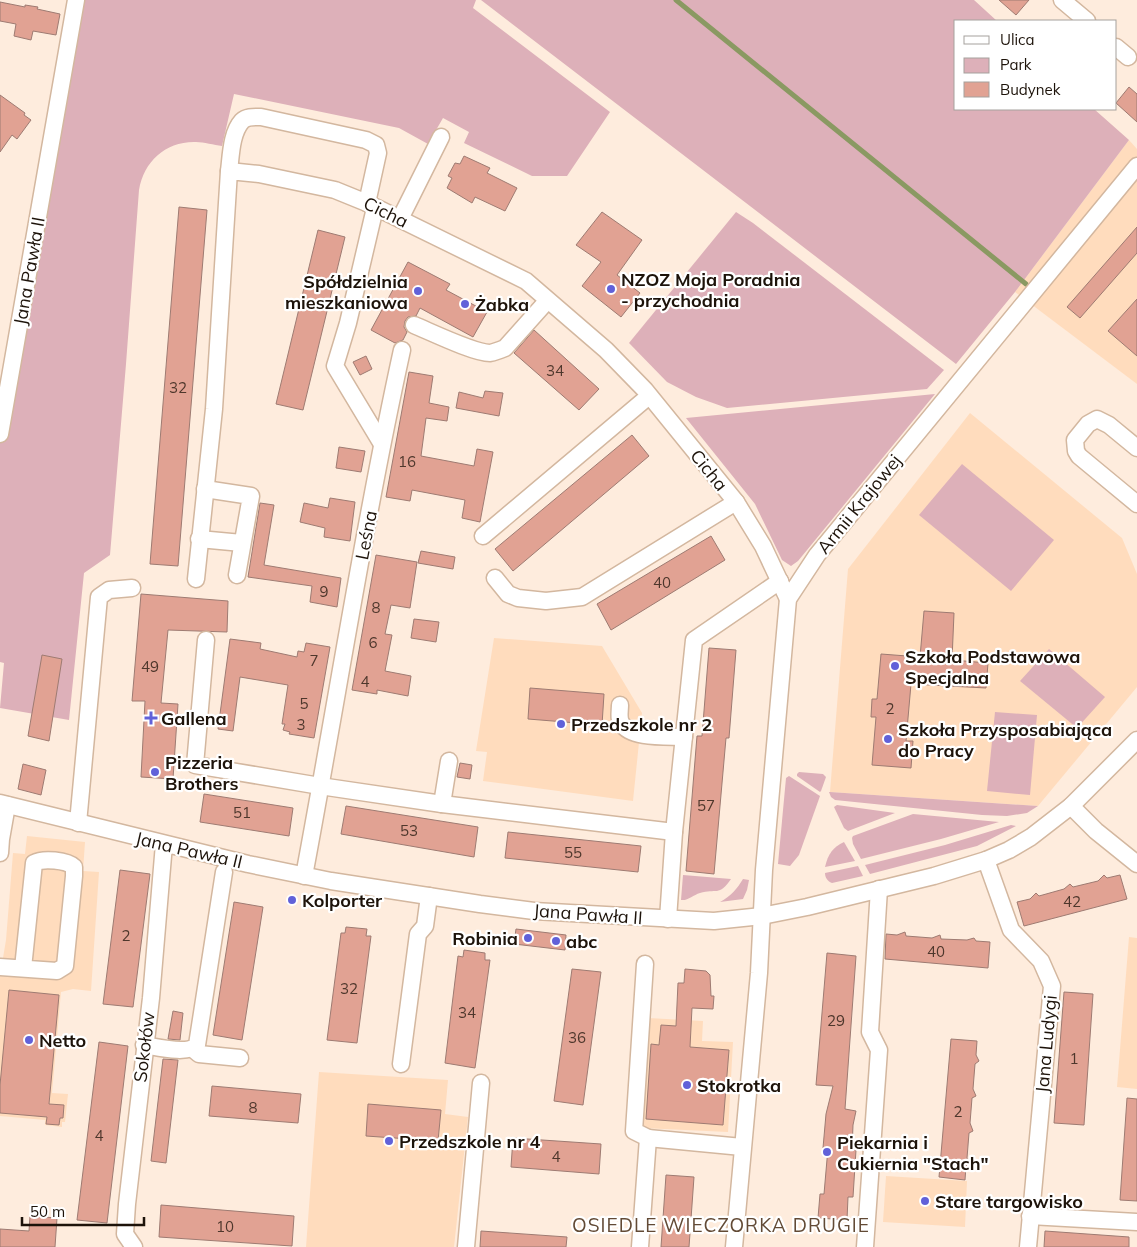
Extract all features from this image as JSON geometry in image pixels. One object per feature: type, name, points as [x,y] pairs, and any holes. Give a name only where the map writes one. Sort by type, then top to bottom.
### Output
[{"type":"street","name":"Jana Pawła II","points":[[0,434],[76,0]]},
{"type":"street","points":[[1062,0],[1086,20]]},
{"type":"street","points":[[196,578],[214,409],[229,171],[236,132],[243,120],[261,117],[366,140],[376,145],[378,153],[371,206],[348,323],[335,366],[382,444]]},
{"type":"street","points":[[400,219],[442,137]]},
{"type":"street","name":"Armii Krajowej","points":[[734,1247],[759,973],[788,599],[817,554],[1137,166]]},
{"type":"street","name":"Cicha","points":[[229,171],[259,174],[335,190],[400,219],[526,282],[606,350],[649,396],[736,502],[763,546],[788,599]]},
{"type":"street","points":[[414,325],[489,353],[505,348],[547,301]]},
{"type":"street","name":"Leśna","points":[[304,876],[382,444],[402,350]]},
{"type":"street","points":[[483,536],[649,396]]},
{"type":"street","points":[[1137,448],[1097,419],[1088,424],[1075,440],[1076,451],[1079,456],[1137,504]]},
{"type":"street","points":[[205,488],[250,496],[237,575]]},
{"type":"street","points":[[495,578],[508,594],[518,598],[546,601],[582,596],[736,502]]},
{"type":"street","points":[[199,539],[242,543]]},
{"type":"street","points":[[668,919],[674,832],[694,640],[780,581]]},
{"type":"street","points":[[78,823],[99,597],[109,590],[132,588]]},
{"type":"street","points":[[206,640],[195,765],[442,804],[674,832]]},
{"type":"street","points":[[620,705],[619,718],[622,725],[630,732],[684,737]]},
{"type":"street","name":"Jana Pawła II","points":[[4,804],[164,844],[304,876],[534,911],[714,921],[762,916],[807,907],[934,876],[986,860],[1009,850],[1031,837],[1070,806],[1137,740]]},
{"type":"street","points":[[442,804],[449,761]]},
{"type":"street","points":[[0,853],[4,804]]},
{"type":"street","points":[[1070,806],[1096,831],[1137,864]]},
{"type":"street","name":"Sokołów","points":[[134,1247],[125,1234],[154,964],[164,844]]},
{"type":"street","points":[[0,967],[58,971],[65,966],[74,876],[74,867],[70,863],[42,860],[34,862],[23,968]]},
{"type":"street","name":"Jana Ludygi","points":[[986,860],[1011,930],[1041,961],[1052,986],[1028,1247]]},
{"type":"street","points":[[144,1045],[186,1050],[193,1049],[197,1045],[224,872]]},
{"type":"street","points":[[865,1247],[879,1050],[870,1032],[879,889]]},
{"type":"street","points":[[401,1064],[418,934],[424,926],[429,896]]},
{"type":"street","points":[[645,964],[634,1131],[648,1138],[742,1147]]},
{"type":"street","points":[[193,1049],[199,1054],[240,1058]]},
{"type":"street","points":[[466,1247],[481,1083]]},
{"type":"street","points":[[640,1247],[648,1138]]},
{"type":"street","points":[[1030,1216],[1137,1222]]},
{"type":"shaded area","points":[[1129,140],[1137,149],[1137,384],[1015,292]]},
{"type":"shaded area","points":[[970,413],[1122,538],[1137,574],[1137,687],[1038,806],[830,792],[848,569]]},
{"type":"shaded area","name":"Przedszkole nr 2","points":[[494,638],[602,646],[642,713],[633,801],[483,781],[487,752],[476,751]]},
{"type":"shaded area","points":[[27,836],[85,842],[83,871],[99,872],[91,991],[73,989],[61,992],[52,1093],[68,1094],[65,1122],[62,1122],[62,1127],[45,1125],[45,1120],[0,1116],[0,976],[6,940],[13,853],[25,854]]},
{"type":"shaded area","points":[[1129,937],[1137,938],[1137,1089],[1117,1087]]},
{"type":"shaded area","name":"Stokrotka","points":[[648,1018],[703,1021],[702,1041],[733,1042],[728,1132],[642,1128]]},
{"type":"shaded area","name":"Przedszkole nr 4","points":[[319,1072],[448,1080],[445,1114],[468,1117],[454,1247],[306,1247]]},
{"type":"shaded area","name":"Stare targowisko","points":[[886,1176],[967,1181],[965,1227],[883,1222]]},
{"type":"green space","points":[[72,0],[476,0],[473,8],[610,112],[567,176],[532,176],[464,143],[469,132],[443,118],[428,144],[399,128],[234,94],[222,146],[199,142],[175,145],[166,149],[151,162],[139,190],[110,555],[84,573],[69,720],[0,708],[4,663],[0,662],[0,385]]},
{"type":"green space","points":[[481,0],[974,0],[996,20],[954,20],[954,110],[1095,110],[1129,140],[1015,292],[956,364]]},
{"type":"green space","points":[[736,212],[753,223],[944,370],[927,389],[727,408],[696,397],[667,382],[629,343]]},
{"type":"green space","points":[[935,394],[798,561],[791,566],[782,560],[755,504],[686,418]]},
{"type":"green space","points":[[962,464],[1054,540],[1011,591],[919,515]]},
{"type":"green space","points":[[1049,649],[1105,697],[1077,728],[1020,681]]},
{"type":"green space","points":[[995,712],[1037,715],[1030,795],[987,791]]},
{"type":"green space","points":[[799,772],[823,774],[826,777],[821,791],[797,776]]},
{"type":"green space","points":[[789,776],[820,796],[799,855],[790,866],[778,864],[786,778]]},
{"type":"green space","points":[[829,792],[1038,806],[1027,813],[1007,816],[982,815],[835,800]]},
{"type":"green space","points":[[837,805],[895,813],[848,831],[844,828],[834,807]]},
{"type":"green space","points":[[913,814],[999,822],[861,859],[853,844],[853,836]]},
{"type":"green space","points":[[1011,825],[1016,826],[977,846],[870,874],[865,865],[945,845]]},
{"type":"green space","points":[[844,842],[855,861],[825,867],[831,852]]},
{"type":"green space","points":[[858,866],[863,876],[832,883],[825,876],[825,873]]},
{"type":"green space","points":[[683,875],[731,879],[720,890],[700,893],[686,900],[681,900]]},
{"type":"green space","points":[[743,879],[749,880],[743,899],[720,902],[733,892]]},
{"type":"building","points":[[999,0],[1029,0],[1016,15]]},
{"type":"building","points":[[0,2],[25,7],[25,5],[38,7],[37,9],[60,14],[56,35],[33,31],[31,40],[14,36],[16,24],[0,21]]},
{"type":"building","points":[[1129,87],[1137,94],[1137,122],[1117,104]]},
{"type":"building","points":[[0,95],[25,113],[24,115],[31,120],[17,139],[12,135],[0,152]]},
{"type":"building","points":[[464,156],[490,168],[487,173],[517,188],[505,211],[475,197],[472,203],[447,188],[452,178],[448,176],[455,163],[460,164]]},
{"type":"building","points":[[179,207],[207,210],[178,566],[150,564]]},
{"type":"building","points":[[602,212],[642,240],[617,275],[640,293],[621,317],[582,286],[601,262],[576,245]]},
{"type":"building","points":[[1137,227],[1137,253],[1080,318],[1067,307]]},
{"type":"building","points":[[318,230],[345,237],[303,410],[276,404]]},
{"type":"building","points":[[408,262],[450,284],[446,290],[487,312],[473,337],[420,308],[416,316],[408,317],[405,321],[404,327],[407,332],[403,340],[395,343],[371,330]]},
{"type":"building","points":[[1137,299],[1137,356],[1108,331]]},
{"type":"building","points":[[534,330],[599,389],[579,410],[514,353]]},
{"type":"building","points":[[366,356],[372,369],[360,375],[353,362]]},
{"type":"building","points":[[409,372],[433,376],[429,403],[449,407],[447,421],[426,418],[421,456],[474,466],[477,449],[493,452],[480,522],[462,518],[465,500],[412,490],[410,501],[386,497]]},
{"type":"building","points":[[485,391],[503,393],[499,416],[456,408],[459,392],[483,398]]},
{"type":"building","points":[[632,435],[649,456],[513,571],[495,549]]},
{"type":"building","points":[[339,447],[365,451],[361,472],[336,468]]},
{"type":"building","points":[[330,498],[355,502],[350,541],[324,537],[325,528],[300,522],[304,503],[328,508]]},
{"type":"building","points":[[260,503],[274,505],[264,565],[341,578],[337,607],[310,602],[312,586],[248,577]]},
{"type":"building","points":[[711,536],[725,560],[611,630],[597,604]]},
{"type":"building","points":[[421,551],[455,557],[453,569],[418,563]]},
{"type":"building","points":[[376,555],[417,562],[410,608],[391,605],[385,634],[392,635],[385,671],[411,676],[408,696],[377,690],[377,694],[352,690]]},
{"type":"building","points":[[141,594],[228,601],[227,632],[168,630],[161,703],[178,704],[173,779],[141,777],[145,701],[132,701]]},
{"type":"building","points":[[924,611],[954,613],[952,660],[988,663],[986,688],[911,684],[906,741],[913,741],[911,768],[872,765],[876,717],[871,717],[872,699],[877,699],[881,654],[920,657]]},
{"type":"building","points":[[414,619],[439,622],[436,642],[411,638]]},
{"type":"building","points":[[230,639],[261,643],[260,649],[297,657],[298,651],[304,652],[306,643],[330,647],[314,738],[289,734],[290,732],[283,730],[285,724],[282,724],[288,685],[240,677],[233,731],[218,729]]},
{"type":"building","points":[[709,648],[736,650],[729,738],[726,738],[714,874],[686,871],[697,736],[702,736]]},
{"type":"building","points":[[42,655],[62,659],[49,741],[28,736]]},
{"type":"building","points":[[530,688],[604,694],[602,725],[528,719]]},
{"type":"building","points":[[460,763],[472,765],[470,779],[457,777]]},
{"type":"building","points":[[23,764],[46,770],[41,795],[18,789]]},
{"type":"building","points":[[204,794],[293,808],[289,836],[200,822]]},
{"type":"building","points":[[346,806],[478,827],[474,857],[341,834]]},
{"type":"building","points":[[508,832],[641,846],[638,872],[505,858]]},
{"type":"building","points":[[120,870],[150,874],[133,1007],[103,1004]]},
{"type":"building","points":[[1104,875],[1107,878],[1120,875],[1127,899],[1024,926],[1017,902],[1030,899],[1036,893],[1039,896],[1064,889],[1070,884],[1073,887],[1098,881]]},
{"type":"building","points":[[234,902],[263,907],[242,1040],[213,1035]]},
{"type":"building","points":[[346,927],[367,929],[366,936],[371,936],[357,1043],[327,1040],[341,933],[345,933]]},
{"type":"building","points":[[516,929],[566,935],[565,950],[514,944]]},
{"type":"building","points":[[905,932],[906,936],[932,938],[940,935],[941,939],[967,940],[974,938],[976,941],[990,942],[988,968],[885,959],[886,934],[897,935]]},
{"type":"building","points":[[464,950],[485,953],[485,960],[490,960],[475,1068],[445,1063],[458,956],[463,957]]},
{"type":"building","points":[[827,953],[856,956],[845,1109],[856,1111],[853,1125],[852,1150],[856,1150],[853,1197],[848,1197],[847,1220],[818,1218],[820,1194],[824,1194],[828,1148],[823,1148],[826,1114],[833,1086],[816,1085]]},
{"type":"building","points":[[572,969],[601,972],[583,1105],[554,1101]]},
{"type":"building","name":"Stokrotka","points":[[685,969],[706,971],[710,975],[711,996],[714,996],[713,1009],[692,1008],[690,1047],[729,1050],[723,1125],[646,1119],[651,1044],[659,1045],[661,1025],[676,1026],[678,983],[684,983]]},
{"type":"building","name":"Netto","points":[[9,990],[59,995],[49,1104],[64,1105],[63,1118],[60,1118],[59,1125],[46,1124],[47,1117],[0,1113],[0,1085]]},
{"type":"building","points":[[1064,992],[1093,994],[1084,1125],[1054,1123]]},
{"type":"building","points":[[173,1011],[183,1013],[180,1040],[168,1039]]},
{"type":"building","points":[[951,1039],[977,1041],[976,1055],[979,1061],[975,1064],[973,1089],[976,1096],[972,1098],[970,1123],[973,1131],[969,1133],[967,1158],[969,1165],[966,1166],[965,1180],[939,1177]]},
{"type":"building","points":[[99,1042],[128,1046],[107,1223],[77,1220]]},
{"type":"building","points":[[163,1059],[178,1060],[166,1163],[151,1161]]},
{"type":"building","points":[[212,1086],[301,1094],[298,1123],[209,1116]]},
{"type":"building","points":[[1127,1098],[1137,1099],[1137,1201],[1120,1200]]},
{"type":"building","points":[[368,1104],[441,1110],[438,1141],[366,1136]]},
{"type":"building","points":[[513,1138],[601,1144],[599,1174],[511,1167]]},
{"type":"building","points":[[666,1175],[694,1177],[689,1247],[661,1247]]},
{"type":"building","points":[[161,1205],[294,1216],[292,1246],[159,1237]]},
{"type":"building","points":[[30,1216],[57,1218],[55,1247],[0,1247],[0,1229],[29,1231]]},
{"type":"building","points":[[481,1231],[567,1237],[566,1247],[480,1247]]},
{"type":"building","points":[[1045,1231],[1129,1237],[1129,1247],[1044,1247]]},
{"type":"waterway","points":[[676,0],[1026,284]]},
{"type":"place","name":"NZOZ Moja Poradnia - przychodnia","points":[[611,289]]},
{"type":"place","name":"Spółdzielnia mieszkaniowa","points":[[418,291]]},
{"type":"place","name":"Żabka","points":[[465,304]]},
{"type":"place","name":"Szkoła Podstawowa Specjalna","points":[[895,666]]},
{"type":"place","name":"Gallena","points":[[151,718]]},
{"type":"place","name":"Przedszkole nr 2","points":[[561,724]]},
{"type":"place","name":"Szkoła Przysposabiająca do Pracy","points":[[888,739]]},
{"type":"place","name":"Pizzeria Brothers","points":[[155,772]]},
{"type":"place","name":"Kolporter","points":[[292,900]]},
{"type":"place","name":"Robinia","points":[[528,938]]},
{"type":"place","name":"abc","points":[[556,941]]},
{"type":"place","name":"Netto","points":[[29,1040]]},
{"type":"place","name":"Stokrotka","points":[[687,1085]]},
{"type":"place","name":"Przedszkole nr 4","points":[[389,1141]]},
{"type":"place","name":"Piekarnia i Cukiernia \"Stach\"","points":[[827,1152]]},
{"type":"place","name":"Stare targowisko","points":[[925,1201]]},
{"type":"district","name":"OSIEDLE WIECZORKA DRUGIE","points":[[721,1225]]}]
